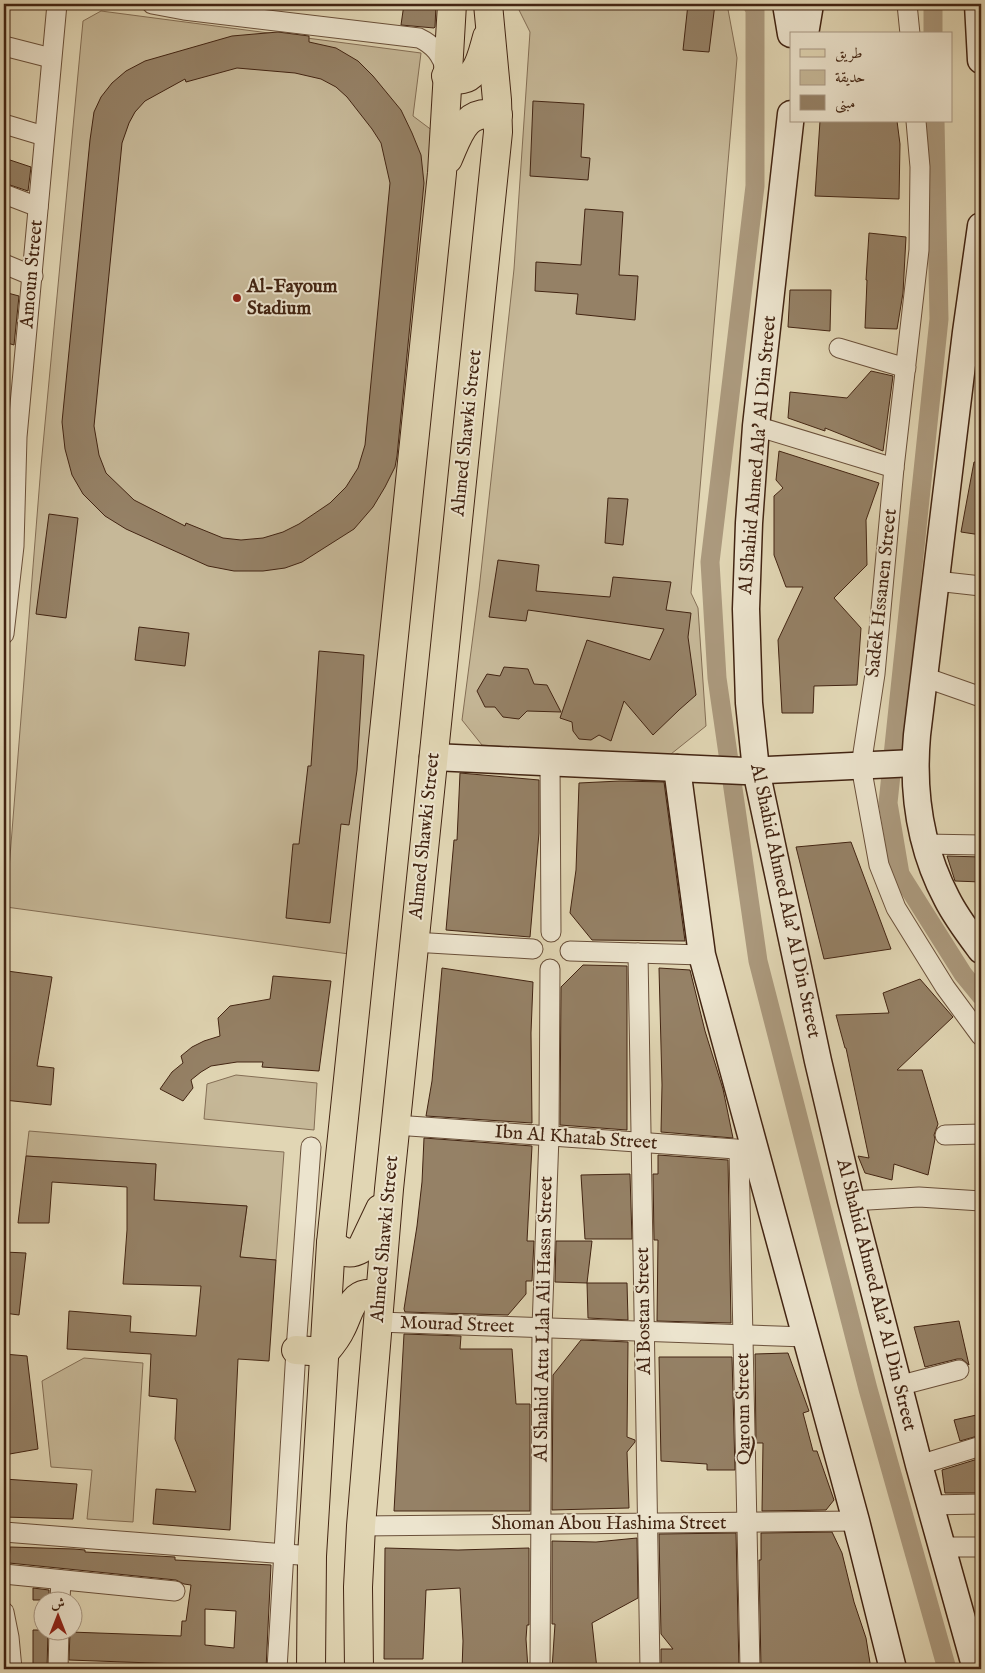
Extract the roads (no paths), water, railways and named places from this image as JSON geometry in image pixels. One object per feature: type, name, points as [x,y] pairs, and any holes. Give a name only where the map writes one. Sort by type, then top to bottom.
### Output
[{"type":"main road","points":[[311,1669],[312,1556],[331,1243],[442,173],[446,76],[452,4]]},
{"type":"main road","points":[[446,76],[461,80],[474,73],[478,67],[489,16]]},
{"type":"main road","name":"Ahmed Shawki Street","points":[[359,1669],[358,1587],[361,1526],[389,1189],[498,115],[489,16]]},
{"type":"main road","points":[[442,173],[466,122],[478,115],[491,113],[498,115]]},
{"type":"main road","points":[[331,1243],[346,1253],[356,1252],[361,1249],[389,1189]]},
{"type":"main road","points":[[325,1352],[334,1342],[355,1300],[367,1293],[380,1295]]},
{"type":"main road","points":[[296,1350],[325,1352]]},
{"type":"street","name":"Amoun Street","points":[[4,634],[14,546],[10,498],[57,4]]},
{"type":"street","points":[[152,4],[419,38],[427,42],[439,53],[446,76]]},
{"type":"street","points":[[786,4],[791,32]]},
{"type":"street","points":[[805,32],[810,4]]},
{"type":"street","points":[[908,4],[910,32]]},
{"type":"street","points":[[973,8],[981,60]]},
{"type":"street","points":[[4,46],[51,58]]},
{"type":"street","name":"Al Shahid Ahmed Ala' Al Din Street","points":[[790,122],[756,426],[749,524],[746,609],[750,703],[750,770],[851,1201],[919,1465],[976,1669]]},
{"type":"street","name":"Sadek Hssanen Street","points":[[916,122],[920,167],[919,250],[894,468],[875,674],[869,765],[879,865],[896,908],[945,987],[981,1036]]},
{"type":"street","points":[[4,124],[44,136]]},
{"type":"street","points":[[4,194],[38,207]]},
{"type":"street","points":[[981,226],[974,334],[910,763],[925,844],[936,875],[947,899],[981,950]]},
{"type":"street","points":[[4,264],[32,276]]},
{"type":"street","points":[[839,348],[906,368]]},
{"type":"street","points":[[756,426],[894,468]]},
{"type":"street","points":[[936,581],[981,586]]},
{"type":"street","points":[[924,677],[981,697]]},
{"type":"street","points":[[433,757],[750,770],[910,763]]},
{"type":"street","points":[[550,762],[551,932]]},
{"type":"street","points":[[683,768],[702,954],[748,1150],[806,1337],[856,1521],[893,1669]]},
{"type":"street","points":[[925,844],[981,845]]},
{"type":"street","points":[[551,932],[567,940],[570,951],[569,957],[562,966],[550,969],[540,965],[533,950],[537,939],[551,932]]},
{"type":"street","points":[[413,942],[533,950]]},
{"type":"street","points":[[570,951],[702,954]]},
{"type":"street","name":"Al Bostan Street","points":[[638,953],[650,1669]]},
{"type":"street","name":"Al Shahid Atta Llah Ali Hassn Street","points":[[540,1669],[542,1328],[548,1136],[550,969]]},
{"type":"street","name":"Ibn Al Khatab Street","points":[[395,1124],[748,1150]]},
{"type":"street","points":[[945,1135],[981,1134]]},
{"type":"street","points":[[277,1669],[296,1350],[311,1147]]},
{"type":"street","name":"Qaroun Street","points":[[748,1150],[743,1336],[750,1669]]},
{"type":"street","points":[[851,1201],[919,1197],[981,1201]]},
{"type":"street","name":"Mourad Street","points":[[378,1322],[806,1337]]},
{"type":"street","points":[[898,1386],[959,1370]]},
{"type":"street","points":[[919,1465],[981,1446]]},
{"type":"street","points":[[930,1505],[981,1504]]},
{"type":"street","name":"Shoman Abou Hashima Street","points":[[361,1526],[856,1521]]},
{"type":"street","points":[[4,1532],[312,1556]]},
{"type":"street","points":[[942,1547],[981,1547]]},
{"type":"street","points":[[4,1574],[175,1591]]},
{"type":"street","points":[[60,1590],[61,1580]]},
{"type":"street","points":[[4,1612],[9,1663]]},
{"type":"street","points":[[58,1669],[59,1640]]},
{"type":"waterway","points":[[752,4],[755,10],[755,186],[710,562],[717,678],[758,961],[868,1389],[947,1669]]},
{"type":"waterway","points":[[933,4],[933,32]]},
{"type":"waterway","points":[[935,122],[939,319],[888,803],[900,874],[963,974],[981,996]]},
{"type":"place","name":"Al-Fayoum Stadium","points":[[237,298]]}]
